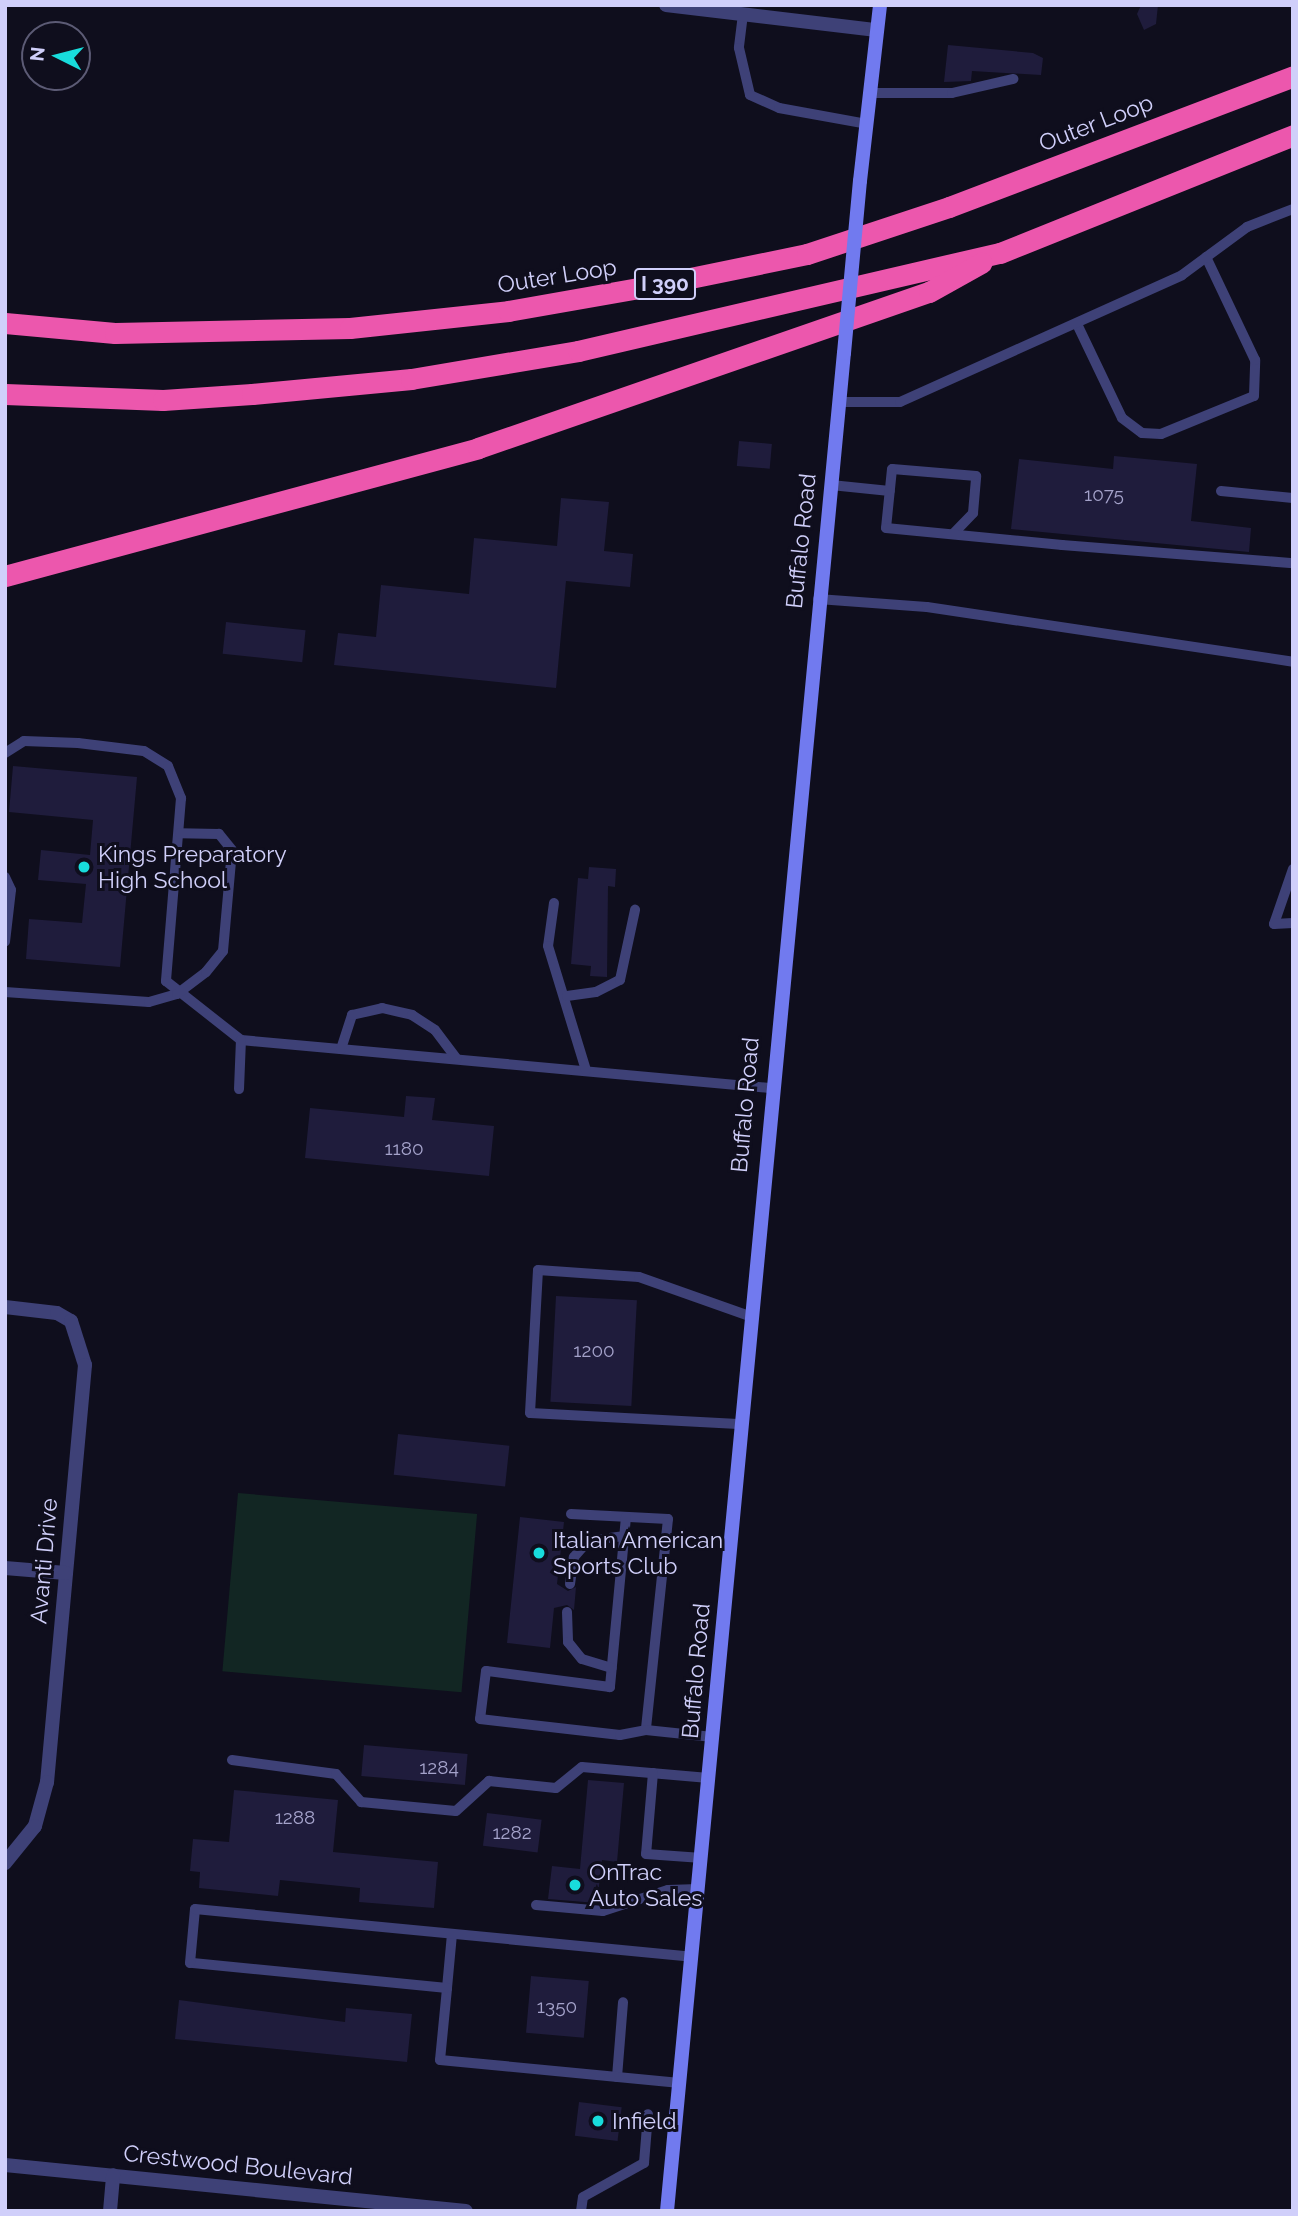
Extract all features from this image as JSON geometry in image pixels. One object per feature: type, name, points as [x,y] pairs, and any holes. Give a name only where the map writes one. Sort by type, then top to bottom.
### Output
[{"type":"highway","name":"Outer Loop","points":[[5,323],[115,332],[350,328],[508,312],[661,285],[807,254],[949,207],[1293,76]]},
{"type":"highway","name":"I 390","points":[[5,394],[163,400],[411,379],[605,345],[1000,253],[1293,135]]},
{"type":"highway","points":[[5,576],[478,448],[929,292],[1000,253]]},
{"type":"main road","name":"Buffalo Road","points":[[667,2211],[702,1858],[738,1424],[770,1088],[860,181],[880,5]]},
{"type":"street","points":[[666,5],[877,30]]},
{"type":"street","name":"Avanti Drive","points":[[5,1307],[71,1321],[83,1352],[47,1782],[35,1826],[5,1863]]},
{"type":"street","points":[[5,1568],[66,1573]]},
{"type":"street","name":"Crestwood Boulevard","points":[[5,2165],[113,2175],[347,2205],[466,2211]]},
{"type":"street","points":[[110,2211],[113,2175]]},
{"type":"lane","points":[[743,14],[739,48],[750,95],[779,108],[867,124]]},
{"type":"lane","points":[[870,93],[952,93],[1013,79]]},
{"type":"lane","points":[[839,402],[900,401],[1077,324],[1206,257],[1247,228],[1293,209]]},
{"type":"lane","points":[[1077,324],[1122,418],[1142,433],[1161,434],[1254,396],[1255,360],[1206,257]]},
{"type":"lane","points":[[953,534],[973,513],[976,476],[892,469],[886,528],[953,534],[1293,563]]},
{"type":"lane","points":[[831,485],[890,491]]},
{"type":"lane","points":[[1221,491],[1293,498]]},
{"type":"lane","points":[[818,599],[927,607],[1293,662]]},
{"type":"lane","points":[[5,753],[24,741],[144,751],[168,765],[181,798],[166,982],[177,994],[241,1040],[770,1088]]},
{"type":"lane","points":[[5,992],[149,1002],[177,994],[223,951],[232,850],[219,834],[180,833]]},
{"type":"lane","points":[[1293,869],[1273,924],[1293,923]]},
{"type":"lane","points":[[5,877],[11,890],[5,942]]},
{"type":"lane","points":[[554,903],[548,946],[567,996],[586,1070]]},
{"type":"lane","points":[[567,996],[596,992],[620,979],[635,910]]},
{"type":"lane","points":[[341,1049],[352,1015],[382,1008],[412,1015],[435,1030],[457,1059]]},
{"type":"lane","points":[[239,1090],[241,1040]]},
{"type":"lane","points":[[738,1424],[530,1413],[538,1270],[639,1277],[749,1316]]},
{"type":"lane","points":[[571,1514],[668,1519],[646,1730]]},
{"type":"lane","points":[[626,1517],[610,1687],[486,1671],[480,1720],[620,1735],[646,1730],[713,1737]]},
{"type":"lane","points":[[570,1584],[574,1557],[588,1541],[625,1536]]},
{"type":"lane","points":[[567,1612],[568,1642],[582,1659],[612,1668]]},
{"type":"lane","points":[[232,1760],[335,1774],[361,1802],[456,1811],[489,1781],[556,1788],[582,1767],[709,1778]]},
{"type":"lane","points":[[653,1773],[646,1854],[702,1858]]},
{"type":"lane","points":[[536,1905],[603,1911],[668,1890],[698,1889]]},
{"type":"lane","points":[[447,1988],[190,1963],[195,1909],[692,1957]]},
{"type":"lane","points":[[452,1934],[440,2060],[680,2082]]},
{"type":"lane","points":[[617,2077],[623,2002]]},
{"type":"lane","points":[[581,2211],[583,2197],[644,2163],[648,2114]]},
{"type":"green space","points":[[238,1493],[477,1514],[461,1692],[222,1671]]},
{"type":"building","points":[[1141,5],[1158,5],[1156,24],[1144,30],[1137,14]]},
{"type":"building","points":[[948,45],[1033,53],[1043,58],[1041,75],[972,71],[971,81],[944,82]]},
{"type":"building","points":[[739,441],[772,444],[770,469],[737,466]]},
{"type":"building","points":[[1114,456],[1197,464],[1191,521],[1251,528],[1249,552],[1011,529],[1019,459],[1113,469]]},
{"type":"building","points":[[561,498],[609,502],[604,551],[633,554],[630,587],[566,581],[556,688],[334,665],[338,633],[376,637],[381,585],[469,594],[474,538],[557,546]]},
{"type":"building","points":[[226,622],[306,630],[302,662],[223,654]]},
{"type":"building","name":"Kings Preparatory High School","points":[[13,766],[137,777],[120,967],[26,959],[29,919],[82,923],[86,884],[38,880],[41,850],[90,855],[93,820],[9,812]]},
{"type":"building","points":[[589,867],[616,869],[615,887],[608,886],[607,977],[590,976],[591,966],[571,964],[578,878],[588,879]]},
{"type":"building","points":[[406,1096],[435,1098],[432,1120],[494,1126],[489,1176],[305,1158],[310,1108],[404,1117]]},
{"type":"building","points":[[556,1296],[637,1300],[631,1406],[550,1402]]},
{"type":"building","points":[[398,1434],[509,1446],[505,1486],[394,1475]]},
{"type":"building","name":"Italian American Sports Club","points":[[520,1517],[564,1522],[557,1584],[568,1591],[576,1587],[574,1610],[567,1605],[554,1608],[550,1648],[507,1643]]},
{"type":"building","points":[[364,1745],[468,1754],[465,1785],[361,1776]]},
{"type":"building","points":[[588,1780],[624,1783],[617,1862],[602,1860],[597,1903],[548,1899],[552,1866],[580,1869]]},
{"type":"building","points":[[234,1790],[338,1800],[333,1852],[438,1862],[434,1908],[359,1902],[360,1888],[280,1880],[278,1896],[199,1888],[200,1872],[190,1871],[193,1839],[229,1842]]},
{"type":"building","points":[[487,1813],[542,1820],[538,1852],[483,1846]]},
{"type":"building","points":[[531,1976],[589,1981],[584,2038],[526,2033]]},
{"type":"building","points":[[179,2000],[345,2022],[346,2008],[412,2014],[407,2062],[175,2039]]},
{"type":"building","name":"Infield","points":[[579,2102],[622,2107],[618,2141],[575,2136]]},
{"type":"place","name":"Kings Preparatory High School","points":[[84,867]]},
{"type":"place","name":"Italian American Sports Club","points":[[539,1553]]},
{"type":"place","name":"OnTrac Auto Sales","points":[[575,1885]]},
{"type":"place","name":"Infield","points":[[598,2121]]}]
